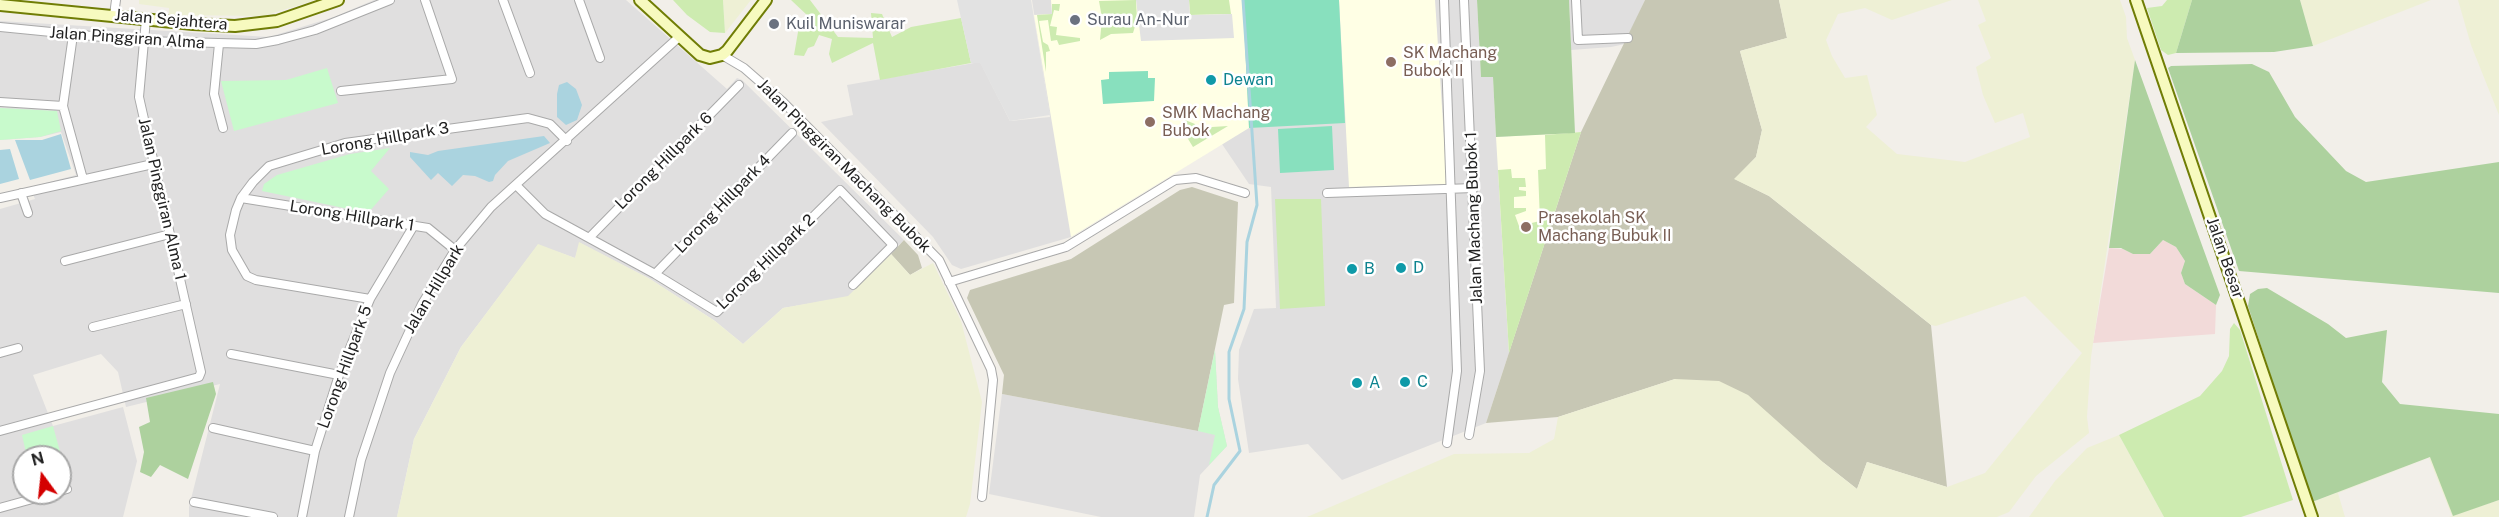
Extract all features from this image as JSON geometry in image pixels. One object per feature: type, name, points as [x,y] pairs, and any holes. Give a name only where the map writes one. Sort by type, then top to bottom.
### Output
[{"type":"main road","name":"Jalan Sejahtera","points":[[0,5],[216,26],[255,25],[300,15],[338,0]]},
{"type":"main road","points":[[640,0],[679,38],[705,57],[722,56],[766,0]]},
{"type":"main road","name":"Jalan Besar","points":[[2136,0],[2312,517]]},
{"type":"street","points":[[114,15],[116,0]]},
{"type":"street","name":"Jalan Pinggiran Alma","points":[[0,27],[143,41],[256,44],[278,40],[343,20],[390,0]]},
{"type":"street","points":[[341,91],[452,79],[425,0]]},
{"type":"street","points":[[503,0],[530,73]]},
{"type":"street","points":[[579,0],[600,58]]},
{"type":"street","points":[[1444,0],[1457,371],[1447,443]]},
{"type":"street","name":"Jalan Machang Bubok 1","points":[[1464,0],[1474,188],[1480,370],[1469,435]]},
{"type":"street","points":[[1576,0],[1578,40],[1628,38]]},
{"type":"street","name":"Jalan Pinggiran Alma 1","points":[[0,431],[199,377],[201,368],[139,97],[146,19]]},
{"type":"street","points":[[73,35],[63,106],[83,179]]},
{"type":"street","name":"Jalan Hillpark","points":[[349,517],[361,460],[390,373],[423,304],[455,250],[491,207],[679,38]]},
{"type":"street","points":[[219,44],[214,94],[223,128]]},
{"type":"street","name":"Jalan Pinggiran Machang Bubok","points":[[722,56],[744,68],[783,102],[939,260],[991,369],[993,380],[982,497]]},
{"type":"street","name":"Lorong Hillpark 6","points":[[590,237],[739,85]]},
{"type":"street","points":[[0,102],[63,106]]},
{"type":"street","name":"Lorong Hillpark 3","points":[[370,298],[256,280],[247,276],[232,249],[230,235],[241,198],[252,182],[269,166],[345,143],[528,118],[539,119],[550,124],[567,141]]},
{"type":"street","name":"Lorong Hillpark 4","points":[[655,274],[792,134]]},
{"type":"street","points":[[0,198],[153,164]]},
{"type":"street","points":[[949,282],[1066,247],[1175,180],[1196,178],[1245,193]]},
{"type":"street","name":"Lorong Hillpark 2","points":[[517,186],[545,214],[655,274],[717,312],[840,190],[893,245],[853,285]]},
{"type":"street","points":[[1327,194],[1474,188]]},
{"type":"street","points":[[21,193],[28,213]]},
{"type":"street","name":"Lorong Hillpark 1","points":[[241,198],[428,228],[455,250]]},
{"type":"street","name":"Lorong Hillpark 5","points":[[302,517],[315,450],[339,375],[370,298],[413,227]]},
{"type":"street","points":[[65,261],[170,234]]},
{"type":"street","points":[[93,327],[186,304]]},
{"type":"street","points":[[0,353],[18,348]]},
{"type":"street","points":[[231,354],[339,375]]},
{"type":"street","points":[[213,428],[315,450]]},
{"type":"street","points":[[194,502],[273,517]]},
{"type":"shaded area","points":[[139,0],[316,0],[263,16],[169,15],[169,8],[139,4]]},
{"type":"shaded area","points":[[374,0],[626,0],[727,89],[737,78],[742,80],[904,240],[848,297],[783,308],[743,344],[715,321],[650,279],[580,243],[575,258],[538,245],[461,347],[414,439],[397,517],[189,517],[189,507],[220,384],[126,407],[118,372],[101,354],[33,375],[53,426],[123,407],[137,461],[123,517],[0,517],[0,209],[35,199],[30,187],[76,175],[61,132],[40,137],[0,140],[0,21],[269,37],[334,17]]},
{"type":"shaded area","points":[[723,0],[751,0],[725,33]]},
{"type":"shaded area","points":[[957,0],[1031,0],[1050,115],[1010,121],[980,63],[971,63]]},
{"type":"shaded area","points":[[1032,0],[1477,0],[1481,77],[1493,77],[1496,137],[1581,132],[1486,423],[1342,480],[1308,444],[1249,453],[1238,379],[1239,350],[1254,309],[1276,308],[1271,187],[1249,184],[1222,144],[1071,237],[961,269],[952,265],[933,237],[821,122],[853,115],[847,85],[980,62],[1010,121],[1050,117]]},
{"type":"shaded area","name":"SMK Machang Bubok","points":[[1051,0],[1243,0],[1249,128],[1071,237],[1034,15],[1052,14]]},
{"type":"shaded area","points":[[1136,0],[1189,0],[1190,15],[1232,14],[1234,38],[1141,41]]},
{"type":"shaded area","name":"SK Machang Bubok II","points":[[1339,0],[1435,0],[1447,184],[1349,187]]},
{"type":"shaded area","points":[[1569,0],[1645,0],[1625,44],[1571,50]]},
{"type":"shaded area","points":[[1645,0],[1779,0],[1787,38],[1740,51],[1762,130],[1756,157],[1735,179],[1769,196],[1931,325],[1947,487],[1867,462],[1857,489],[1824,463],[1675,379],[1558,417],[1486,423],[1581,132]]},
{"type":"shaded area","points":[[1779,0],[1952,0],[1892,20],[1865,8],[1838,14],[1826,40],[1845,78],[1867,75],[1877,115],[1866,127],[1897,154],[1965,162],[2030,137],[2023,113],[1995,123],[1983,95],[1976,67],[1991,58],[1978,25],[1986,21],[1978,0],[2120,0],[2126,17],[2127,38],[2135,60],[2091,357],[2087,417],[2089,433],[2036,476],[2009,512],[1997,517],[1307,517],[1454,454],[1529,453],[1554,439],[1558,417],[1675,379],[1719,381],[1748,395],[1824,463],[1857,489],[1867,462],[1947,487],[1985,473],[2082,353],[2025,296],[1936,326],[1931,325],[1769,196],[1734,179],[1756,157],[1762,130],[1740,51],[1787,38]]},
{"type":"shaded area","points":[[2300,0],[2431,0],[2313,46]]},
{"type":"shaded area","points":[[2458,0],[2499,0],[2499,115],[2471,45]]},
{"type":"shaded area","name":"Prasekolah SK Machang Bubuk II","points":[[1581,132],[1509,353],[1496,137]]},
{"type":"shaded area","points":[[1192,187],[1238,202],[1234,303],[1224,305],[1198,431],[1002,394],[1004,375],[967,298],[970,290],[1071,259],[1180,190]]},
{"type":"shaded area","points":[[904,240],[918,255],[922,268],[910,275],[891,254]]},
{"type":"shaded area","points":[[2163,240],[2176,247],[2185,261],[2181,273],[2185,284],[2216,305],[2215,334],[2093,343],[2109,248],[2123,249],[2133,254],[2150,254]]},
{"type":"shaded area","points":[[579,242],[650,279],[715,321],[743,344],[783,308],[848,296],[891,254],[910,275],[933,263],[961,321],[982,402],[970,504],[966,517],[397,517],[414,439],[461,347],[538,244],[575,258]]},
{"type":"shaded area","points":[[1215,350],[1218,407],[1227,446],[1200,475],[1194,517],[1101,517],[989,494],[1002,394],[1198,431]]},
{"type":"shaded area","points":[[2119,435],[2164,517],[2029,517],[2055,481],[2087,448]]},
{"type":"shaded area","points":[[2431,457],[2453,515],[2499,500],[2499,517],[2449,517],[2452,516],[2429,458],[2338,493],[2345,517],[2317,517],[2312,502]]},
{"type":"green space","points":[[673,0],[723,0],[725,33],[710,32],[687,15]]},
{"type":"green space","points":[[791,0],[810,0],[838,37],[873,38],[871,13],[882,14],[892,37],[911,27],[961,18],[971,63],[880,80],[873,43],[832,63],[829,54],[832,39],[819,35],[814,46],[808,48],[804,56],[794,55],[798,32],[808,16]]},
{"type":"green space","points":[[1136,0],[1137,20],[1133,33],[1111,34],[1100,40],[1102,18],[1099,1]]},
{"type":"green space","points":[[1189,0],[1229,0],[1231,14],[1190,15]]},
{"type":"green space","points":[[1243,0],[1339,0],[1345,123],[1249,128]]},
{"type":"green space","points":[[1477,0],[1569,0],[1575,133],[1496,137],[1493,77],[1481,77]]},
{"type":"green space","points":[[2167,0],[2192,0],[2176,53],[2168,55],[2161,50],[2147,8],[2162,6]]},
{"type":"green space","points":[[2192,0],[2300,0],[2313,46],[2274,52],[2176,53]]},
{"type":"green space","points":[[1052,4],[1060,4],[1059,11],[1054,10],[1050,26],[1057,27],[1056,35],[1080,38],[1080,41],[1059,45],[1057,40],[1051,41],[1048,20],[1039,21],[1043,42],[1048,45],[1050,51],[1046,52],[1046,72],[1037,15],[1052,14]]},
{"type":"green space","points":[[2135,60],[2220,295],[2216,305],[2185,284],[2181,273],[2185,261],[2176,247],[2163,240],[2150,254],[2133,254],[2121,248],[2109,248]]},
{"type":"green space","points":[[2252,64],[2269,72],[2295,117],[2346,171],[2366,182],[2499,162],[2499,293],[2239,271],[2168,68],[2171,66]]},
{"type":"green space","points":[[327,68],[338,103],[234,131],[221,81],[286,80]]},
{"type":"green space","points":[[1148,71],[1148,78],[1155,78],[1154,101],[1103,104],[1101,80],[1109,79],[1109,72]]},
{"type":"green space","points":[[0,108],[57,111],[61,131],[40,137],[0,140]]},
{"type":"green space","points":[[1185,120],[1195,124],[1196,128],[1228,126],[1193,147],[1182,129],[1185,126]]},
{"type":"green space","points":[[1332,126],[1334,170],[1280,173],[1278,129]]},
{"type":"green space","name":"Prasekolah SK Machang Bubuk II","points":[[1581,132],[1509,353],[1498,170],[1511,169],[1512,178],[1525,178],[1526,187],[1519,187],[1519,190],[1526,191],[1526,196],[1514,197],[1514,208],[1526,208],[1526,211],[1515,215],[1519,226],[1540,221],[1538,170],[1546,169],[1545,135]]},
{"type":"green space","points":[[390,148],[371,171],[389,189],[368,213],[262,191],[264,184],[277,175],[350,154]]},
{"type":"green space","points":[[1275,199],[1321,199],[1325,306],[1280,309]]},
{"type":"green space","points":[[2267,288],[2328,324],[2346,338],[2387,330],[2382,382],[2400,404],[2499,414],[2499,500],[2453,516],[2430,457],[2312,502],[2248,306],[2250,294],[2258,289]]},
{"type":"green space","points":[[2234,323],[2240,330],[2293,500],[2241,517],[2164,517],[2119,435],[2200,396],[2222,371],[2229,356],[2230,329]]},
{"type":"green space","points":[[1215,350],[1218,407],[1227,446],[1209,465],[1215,435],[1198,431]]},
{"type":"green space","points":[[213,382],[216,394],[188,479],[160,465],[151,477],[140,472],[144,452],[139,427],[150,422],[146,398]]},
{"type":"green space","points":[[53,426],[58,445],[24,445],[22,435]]},
{"type":"water","points":[[567,82],[576,89],[582,105],[577,120],[566,125],[557,117],[557,94],[559,85]]},
{"type":"water","points":[[61,134],[71,169],[30,180],[15,140],[42,140]]},
{"type":"water","points":[[544,136],[550,143],[508,161],[495,175],[493,181],[489,182],[475,176],[463,175],[452,186],[438,173],[431,180],[410,157],[410,152],[428,155],[438,151]]},
{"type":"water","points":[[10,149],[19,179],[0,184],[0,150]]},
{"type":"waterway","points":[[1207,517],[1214,485],[1240,451],[1229,399],[1229,352],[1244,309],[1247,242],[1257,205],[1243,0]]},
{"type":"place","name":"Surau An-Nur","points":[[1075,20]]},
{"type":"place","name":"Kuil Muniswarar","points":[[774,24]]},
{"type":"place","name":"SK Machang Bubok II","points":[[1391,62]]},
{"type":"place","name":"Dewan","points":[[1211,80]]},
{"type":"place","name":"SMK Machang Bubok","points":[[1150,122]]},
{"type":"place","name":"Prasekolah SK Machang Bubuk II","points":[[1526,227]]},
{"type":"place","name":"D","points":[[1401,268]]},
{"type":"place","name":"B","points":[[1352,269]]},
{"type":"place","name":"C","points":[[1405,382]]},
{"type":"place","name":"A","points":[[1357,383]]}]
